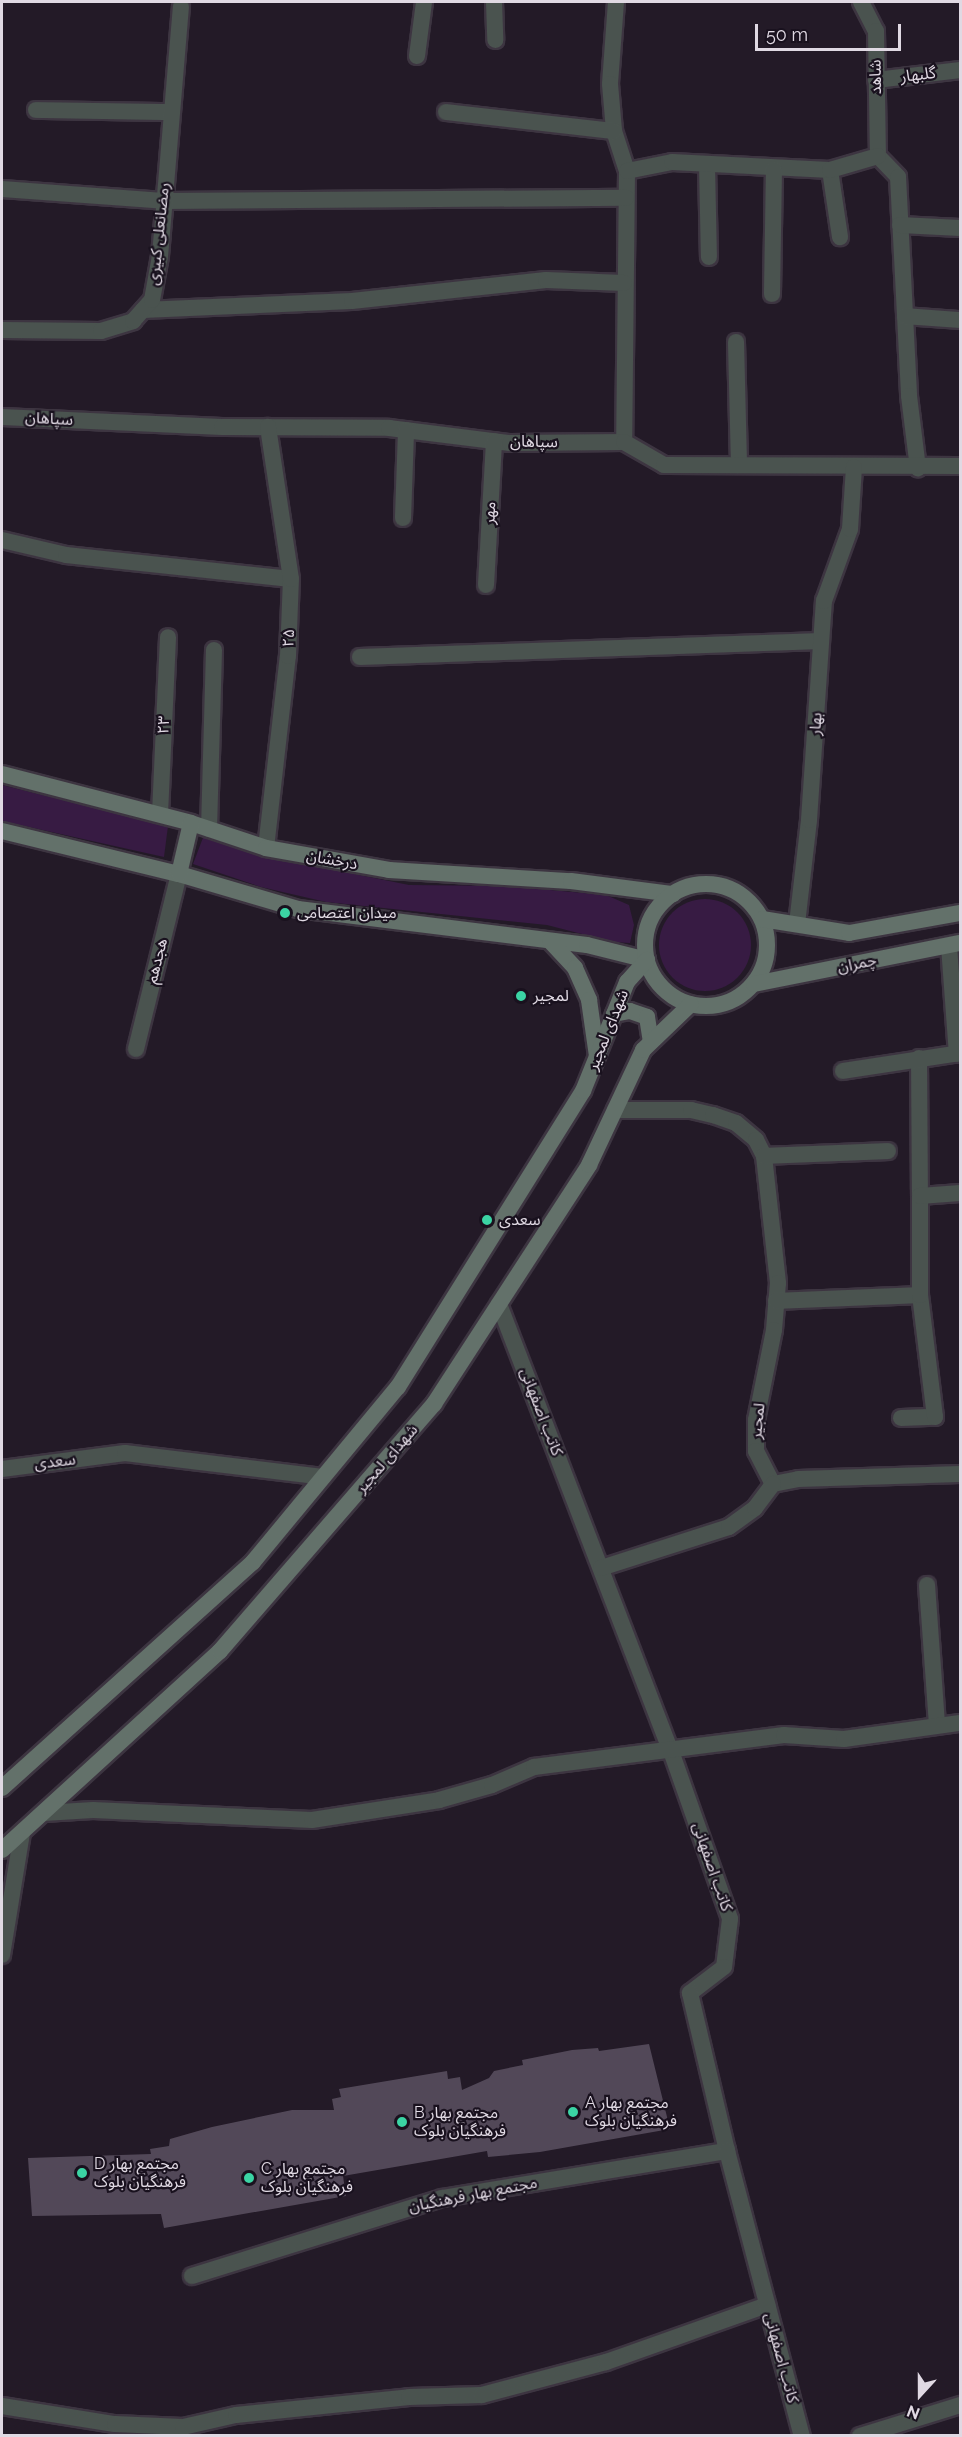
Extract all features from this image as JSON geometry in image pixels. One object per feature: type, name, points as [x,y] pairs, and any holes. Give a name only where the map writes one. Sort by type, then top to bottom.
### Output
[{"type":"main road","name":"درخشان","points":[[2,774],[160,814],[266,848],[389,870],[571,881],[673,894]]},
{"type":"main road","points":[[179,874],[191,823]]},
{"type":"main road","points":[[2,831],[179,874],[298,909],[550,940],[647,960]]},
{"type":"main road","points":[[712,884],[733,890],[750,902],[762,919],[767,953],[753,984],[725,1003],[691,1004],[663,988],[647,960],[649,923],[673,894],[692,886],[712,884]]},
{"type":"main road","name":"چمران","points":[[762,919],[849,933],[960,913]]},
{"type":"main road","points":[[550,940],[575,968],[589,1000],[597,1058]]},
{"type":"main road","name":"چمران","points":[[753,984],[955,944]]},
{"type":"main road","name":"شهدای لمجیر","points":[[2,1788],[253,1562],[398,1387],[584,1091],[627,982],[647,960]]},
{"type":"main road","name":"شهدای لمجیر","points":[[2,1850],[220,1651],[434,1404],[589,1165],[643,1050],[691,1004]]},
{"type":"main road","points":[[614,1014],[630,1011],[647,1017],[651,1042]]},
{"type":"street","points":[[417,56],[424,2]]},
{"type":"street","points":[[494,2],[495,40]]},
{"type":"street","points":[[616,2],[610,84],[614,131],[627,171],[624,442],[664,465],[918,468],[960,466]]},
{"type":"street","name":"شاهد","points":[[861,2],[876,31],[878,156]]},
{"type":"street","name":"رمضانعلی کبیری","points":[[143,310],[152,300],[164,201],[179,3]]},
{"type":"street","name":"گلبهار","points":[[876,80],[960,70]]},
{"type":"street","points":[[36,110],[170,112]]},
{"type":"street","points":[[446,112],[614,131]]},
{"type":"street","points":[[627,171],[672,162],[774,169],[830,170],[878,156],[898,177],[905,316],[918,468]]},
{"type":"street","points":[[707,165],[709,257]]},
{"type":"street","points":[[772,294],[774,169]]},
{"type":"street","points":[[830,170],[840,237]]},
{"type":"street","points":[[2,189],[164,201],[626,198]]},
{"type":"street","points":[[900,225],[960,228]]},
{"type":"street","points":[[2,330],[101,331],[133,321],[143,310],[352,301],[546,280],[624,283]]},
{"type":"street","points":[[905,316],[960,320]]},
{"type":"street","points":[[736,342],[739,465]]},
{"type":"street","name":"سپاهان","points":[[2,417],[406,430],[494,441],[624,442]]},
{"type":"street","name":"۲۵","points":[[266,848],[288,656],[291,579],[268,427]]},
{"type":"street","points":[[403,518],[406,430]]},
{"type":"street","name":"مهر","points":[[486,585],[494,441]]},
{"type":"street","name":"بهار","points":[[797,924],[809,820],[824,601],[850,529],[854,467]]},
{"type":"street","points":[[2,540],[66,555],[291,579]]},
{"type":"street","name":"۲۳","points":[[160,814],[168,637]]},
{"type":"street","points":[[360,657],[821,642]]},
{"type":"street","points":[[209,829],[214,650]]},
{"type":"street","name":"هجدهم","points":[[136,1049],[179,874]]},
{"type":"street","points":[[843,1071],[959,1053],[955,944]]},
{"type":"street","points":[[901,1418],[935,1417],[920,1295],[919,1058]]},
{"type":"street","points":[[615,1110],[691,1110],[713,1115],[736,1123],[756,1140],[764,1156],[888,1151]]},
{"type":"street","name":"لمجیر","points":[[764,1156],[776,1301],[756,1420],[756,1450],[773,1484]]},
{"type":"street","points":[[920,1196],[960,1193]]},
{"type":"street","points":[[776,1301],[920,1295]]},
{"type":"street","name":"کاتب اصفهانی","points":[[499,1304],[671,1751],[730,1919],[724,1967],[690,1994],[727,2151],[802,2436]]},
{"type":"street","name":"سعدی","points":[[2,1468],[125,1454],[323,1478]]},
{"type":"street","points":[[601,1568],[729,1527],[755,1508],[773,1484],[798,1479],[960,1474]]},
{"type":"street","points":[[927,1585],[937,1724]]},
{"type":"street","points":[[44,1813],[93,1810],[312,1820],[439,1800],[492,1785],[534,1767],[784,1736],[844,1738],[937,1724],[960,1724]]},
{"type":"street","points":[[2,1955],[22,1833]]},
{"type":"street","name":"مجتمع بهار فرهنگیان","points":[[192,2276],[442,2198],[727,2151]]},
{"type":"street","points":[[2,2406],[115,2424],[183,2427],[236,2415],[409,2397],[482,2395],[606,2362],[767,2305]]},
{"type":"street","points":[[860,2436],[960,2405]]},
{"type":"shaded area","points":[[2,785],[168,826],[164,857],[2,821]]},
{"type":"shaded area","points":[[204,835],[295,862],[409,885],[506,886],[606,895],[629,905],[634,925],[630,943],[613,942],[547,925],[326,902],[261,887],[193,864]]},
{"type":"shaded area","points":[[705,899],[723,903],[737,913],[747,927],[751,945],[747,963],[737,977],[723,987],[705,991],[687,987],[673,977],[663,963],[659,945],[663,927],[673,913],[687,903]]},
{"type":"building","points":[[649,2044],[670,2129],[540,2152],[488,2157],[487,2151],[343,2176],[346,2196],[164,2228],[161,2214],[32,2216],[28,2158],[151,2154],[150,2149],[169,2146],[170,2139],[212,2127],[292,2110],[334,2110],[332,2099],[341,2097],[339,2089],[447,2071],[448,2079],[460,2077],[462,2090],[489,2078],[494,2071],[523,2065],[522,2060],[572,2050],[598,2048],[599,2051]]},
{"type":"place","name":"میدان اعتصامی","points":[[285,913]]},
{"type":"place","name":"لمجیر","points":[[521,996]]},
{"type":"place","name":"سعدی","points":[[487,1220]]},
{"type":"place","name":"A مجتمع بهار فرهنگیان بلوک","points":[[573,2112]]},
{"type":"place","name":"B مجتمع بهار فرهنگیان بلوک","points":[[402,2122]]},
{"type":"place","name":"D مجتمع بهار فرهنگیان بلوک","points":[[82,2173]]},
{"type":"place","name":"C مجتمع بهار فرهنگیان بلوک","points":[[249,2178]]}]
